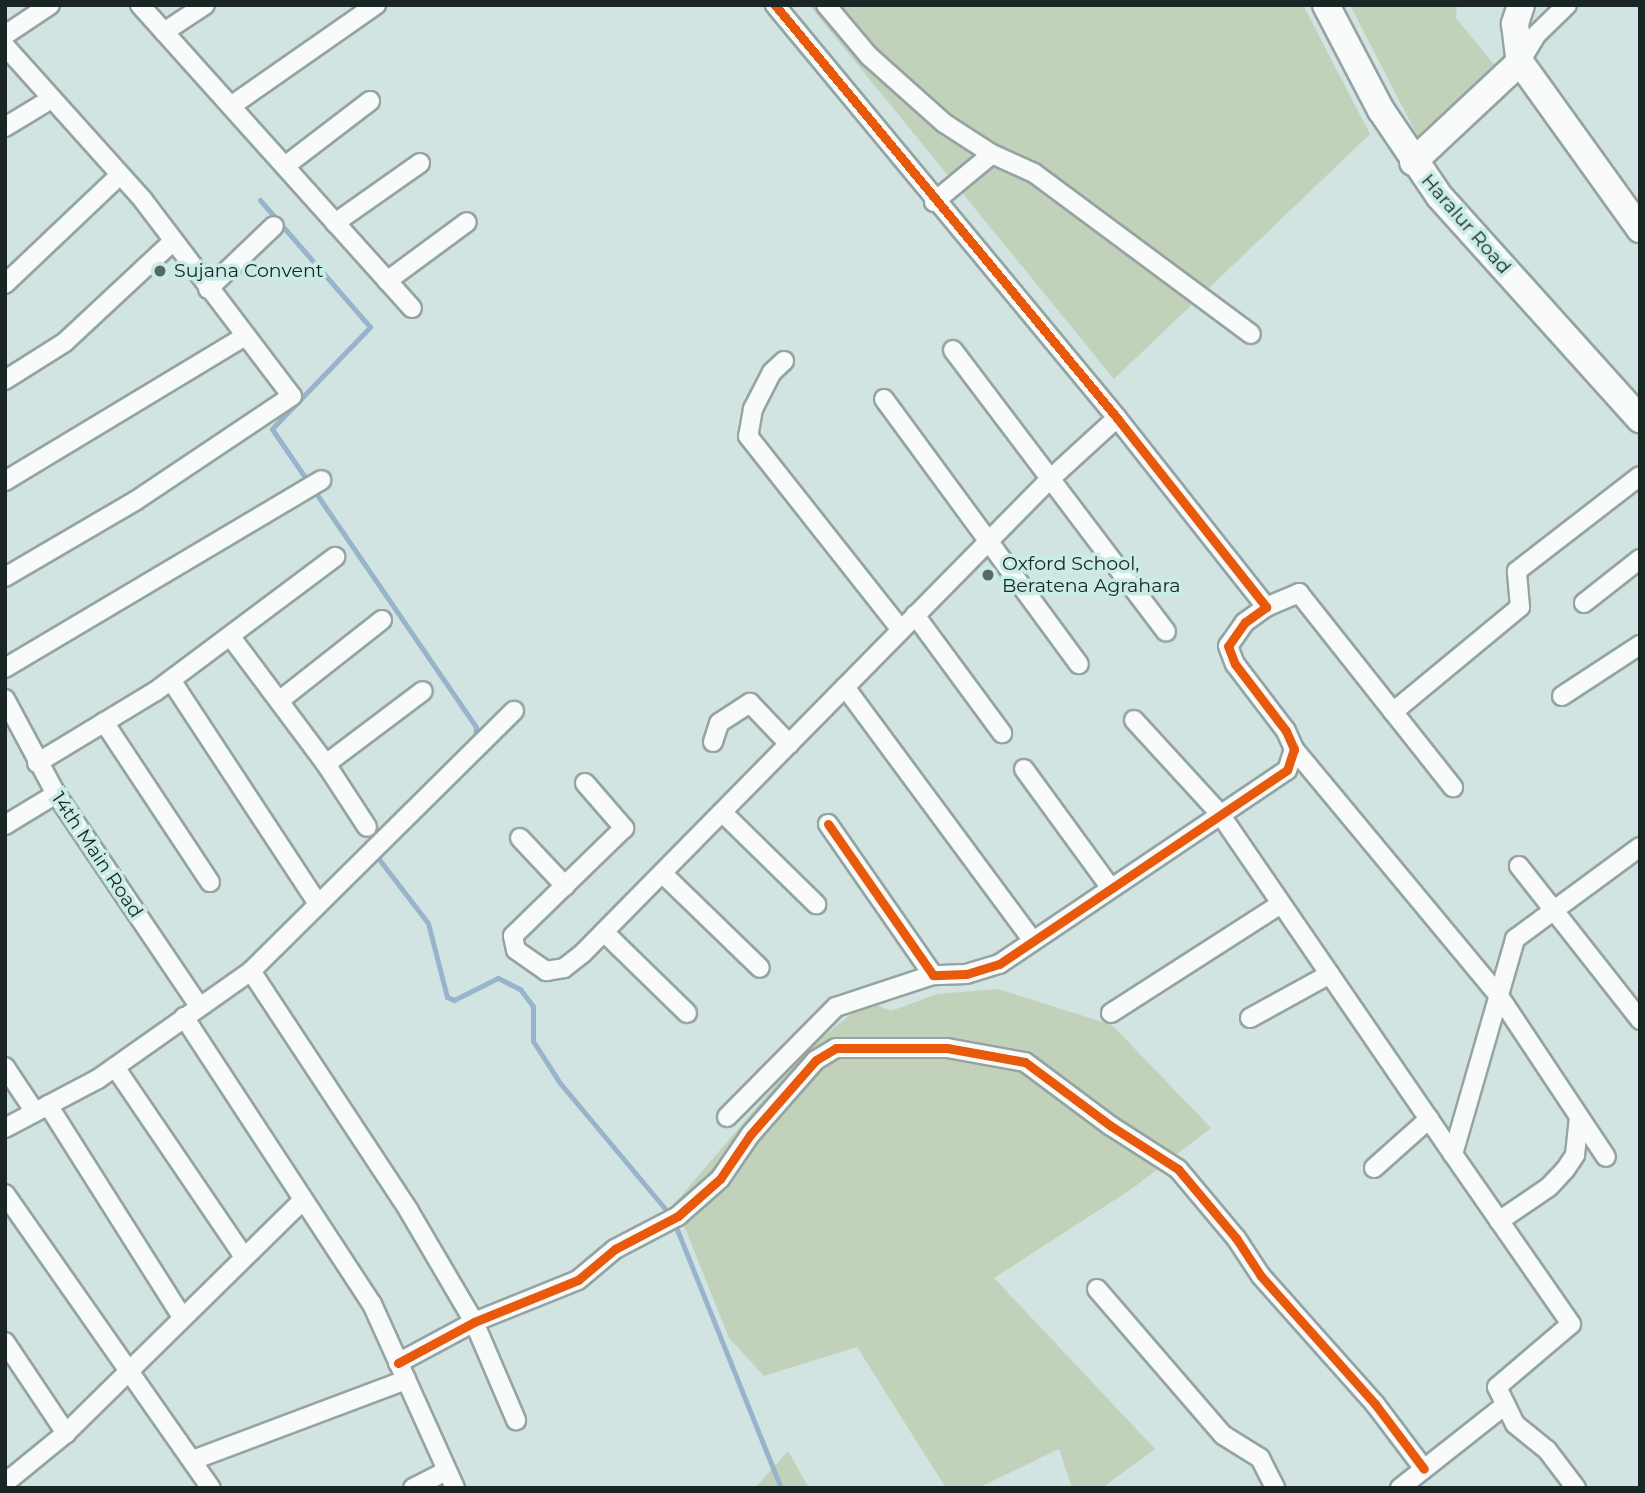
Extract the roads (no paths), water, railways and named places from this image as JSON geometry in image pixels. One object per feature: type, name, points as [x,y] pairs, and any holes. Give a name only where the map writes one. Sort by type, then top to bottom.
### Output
[{"type":"street","points":[[5,35],[50,5]]},
{"type":"street","points":[[141,5],[412,308]]},
{"type":"street","points":[[164,32],[205,5]]},
{"type":"street","points":[[231,106],[376,5]]},
{"type":"street","points":[[775,5],[934,202],[1117,418],[1266,607]]},
{"type":"street","points":[[826,5],[869,56],[944,123],[992,154],[1034,173],[1251,334]]},
{"type":"street","name":"Haralur Road","points":[[1326,5],[1413,162],[1440,197],[1638,410]]},
{"type":"street","points":[[1521,5],[1515,24],[1520,62],[1640,229]]},
{"type":"street","points":[[1413,162],[1520,62],[1536,35],[1567,5]]},
{"type":"street","points":[[5,46],[120,175],[292,396],[135,501],[5,577]]},
{"type":"street","points":[[5,127],[51,99]]},
{"type":"street","points":[[285,166],[370,101]]},
{"type":"street","points":[[934,202],[992,154]]},
{"type":"street","points":[[335,223],[420,163]]},
{"type":"street","points":[[5,284],[120,175]]},
{"type":"street","points":[[387,281],[467,222]]},
{"type":"street","points":[[208,289],[274,226]]},
{"type":"street","points":[[5,380],[65,342],[171,243]]},
{"type":"street","points":[[5,481],[245,336]]},
{"type":"street","points":[[953,350],[1166,632]]},
{"type":"street","points":[[784,361],[772,372],[753,409],[748,436],[901,629]]},
{"type":"street","points":[[884,399],[1079,664]]},
{"type":"street","points":[[585,783],[624,828],[513,936],[516,950],[545,971],[564,968],[604,932],[989,540],[1117,418]]},
{"type":"street","points":[[1393,712],[1520,607],[1517,571],[1640,475]]},
{"type":"street","points":[[5,668],[321,480]]},
{"type":"street","points":[[37,763],[171,680],[335,556]]},
{"type":"street","points":[[1584,603],[1640,559]]},
{"type":"street","points":[[1453,787],[1299,593],[1266,607],[1245,622],[1228,646],[1235,664],[1286,731],[1294,749],[1499,996],[1606,1157]]},
{"type":"street","points":[[915,615],[1002,733]]},
{"type":"street","points":[[279,701],[382,620]]},
{"type":"street","points":[[230,637],[326,764],[367,827]]},
{"type":"street","points":[[1562,696],[1640,645]]},
{"type":"street","points":[[171,680],[318,904]]},
{"type":"street","points":[[845,687],[1032,941]]},
{"type":"street","points":[[326,764],[423,691]]},
{"type":"street","name":"14th Main Road","points":[[5,699],[56,794],[199,1006]]},
{"type":"street","points":[[713,742],[719,723],[750,703],[789,744]]},
{"type":"street","points":[[5,1128],[115,1066],[251,971],[514,711]]},
{"type":"street","points":[[1135,720],[1220,814],[1571,1324],[1497,1387],[1515,1424],[1547,1450],[1576,1488]]},
{"type":"street","points":[[104,722],[210,882]]},
{"type":"street","points":[[727,1117],[836,1007],[933,975],[966,974],[999,964],[1287,770],[1294,749]]},
{"type":"street","points":[[1024,769],[1110,887]]},
{"type":"street","points":[[5,825],[56,794]]},
{"type":"street","points":[[722,811],[816,904]]},
{"type":"street","points":[[828,824],[933,975]]},
{"type":"street","points":[[520,838],[565,886]]},
{"type":"street","points":[[1453,1154],[1515,939],[1557,912],[1640,847]]},
{"type":"street","points":[[1520,866],[1640,1020]]},
{"type":"street","points":[[662,873],[760,968]]},
{"type":"street","points":[[1111,1013],[1281,904]]},
{"type":"street","points":[[604,932],[687,1013]]},
{"type":"street","points":[[251,971],[409,1211],[474,1322],[516,1420]]},
{"type":"street","points":[[1250,1018],[1330,974]]},
{"type":"street","points":[[184,1017],[372,1304],[455,1488]]},
{"type":"street","points":[[398,1363],[474,1322],[578,1280],[615,1249],[671,1219],[720,1179],[750,1135],[816,1060],[836,1048],[947,1048],[1025,1062],[1111,1126],[1160,1153],[1178,1169],[1236,1238],[1261,1276],[1375,1404],[1424,1469]]},
{"type":"street","points":[[115,1066],[243,1255]]},
{"type":"street","points":[[5,1067],[42,1109],[182,1318]]},
{"type":"street","points":[[1499,1221],[1549,1187],[1565,1170],[1575,1155],[1579,1118]]},
{"type":"street","points":[[1374,1168],[1429,1119]]},
{"type":"street","points":[[5,1194],[211,1488]]},
{"type":"street","points":[[5,1483],[66,1433],[243,1255],[303,1200]]},
{"type":"street","points":[[1097,1289],[1223,1436],[1260,1458],[1275,1488]]},
{"type":"street","points":[[5,1342],[66,1433]]},
{"type":"street","points":[[193,1460],[405,1380]]},
{"type":"street","points":[[1400,1488],[1504,1406]]},
{"type":"street","points":[[413,1488],[447,1471]]},
{"type":"waterway","points":[[260,200],[370,327],[272,429],[476,727],[475,742]]},
{"type":"waterway","points":[[375,854],[428,923],[447,997],[454,1000],[498,978],[520,989],[533,1006],[533,1041],[560,1083],[672,1217],[781,1488]]},
{"type":"place","name":"Sujana Convent","points":[[160,271]]},
{"type":"place","name":"Oxford School, Beratena Agrahara","points":[[988,575]]}]
